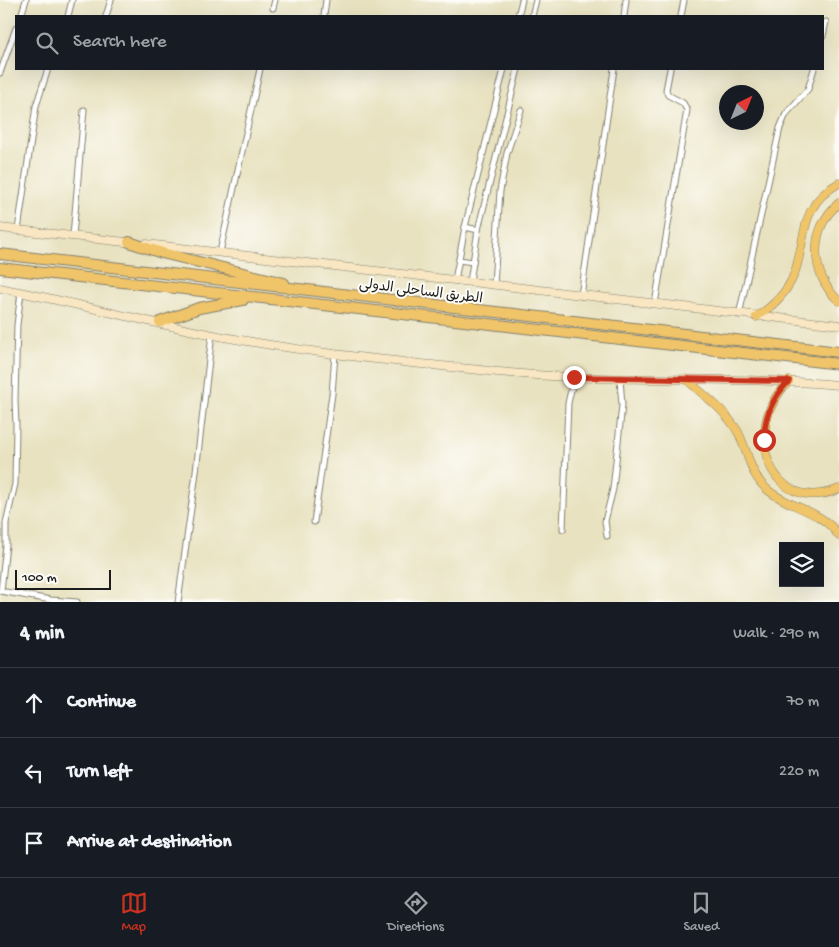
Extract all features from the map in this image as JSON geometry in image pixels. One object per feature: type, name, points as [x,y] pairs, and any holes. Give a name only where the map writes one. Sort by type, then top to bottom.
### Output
[{"type":"highway","points":[[129,242],[309,291]]},
{"type":"highway","name":"الطريق الساحلى الدولى","points":[[0,254],[839,352]]},
{"type":"highway","name":"الطريق الساحلى الدولى","points":[[0,268],[839,364]]},
{"type":"highway","points":[[160,322],[199,308],[250,298]]},
{"type":"main road","points":[[756,316],[775,303],[786,290],[796,269],[803,231],[810,213],[825,194],[839,184]]},
{"type":"main road","points":[[839,203],[824,221],[816,250],[822,280],[839,301]]},
{"type":"main road","points":[[687,380],[733,424],[744,447],[751,469],[764,486],[783,500],[820,516],[839,536]]},
{"type":"main road","points":[[789,381],[778,393],[767,415],[764,440],[766,458],[776,475],[786,484],[804,492],[824,494],[839,489]]},
{"type":"street","points":[[20,15],[26,0]]},
{"type":"street","points":[[68,15],[72,0]]},
{"type":"street","points":[[106,15],[111,0]]},
{"type":"street","points":[[273,8],[275,0]]},
{"type":"street","points":[[324,15],[326,0]]},
{"type":"street","points":[[518,15],[522,0]]},
{"type":"street","points":[[532,15],[536,0]]},
{"type":"street","points":[[624,15],[626,0]]},
{"type":"street","points":[[680,15],[684,0]]},
{"type":"street","points":[[824,31],[826,22]]},
{"type":"street","points":[[0,73],[15,31]]},
{"type":"street","points":[[18,230],[36,106],[48,70]]},
{"type":"street","points":[[220,252],[260,70]]},
{"type":"street","points":[[455,280],[465,227],[504,70]]},
{"type":"street","points":[[470,282],[478,230],[518,70]]},
{"type":"street","points":[[581,296],[614,70]]},
{"type":"street","points":[[655,304],[687,110],[683,104],[668,95],[666,90],[670,70]]},
{"type":"street","points":[[739,315],[780,128],[786,114],[808,89],[814,70]]},
{"type":"street","points":[[73,236],[84,110]]},
{"type":"street","points":[[494,285],[501,182],[507,153],[521,110]]},
{"type":"street","points":[[465,227],[478,230]]},
{"type":"street","points":[[0,228],[220,252],[739,315],[839,325]]},
{"type":"street","points":[[459,260],[473,262]]},
{"type":"street","points":[[0,288],[212,334],[335,354],[499,372],[574,377],[789,381],[839,385]]},
{"type":"street","points":[[21,292],[17,325],[14,400],[16,426],[15,484],[6,523],[6,544],[0,591],[51,600],[77,602]]},
{"type":"street","points":[[178,602],[196,480],[212,334]]},
{"type":"street","points":[[314,522],[332,394],[335,354]]},
{"type":"street","points":[[562,529],[568,403],[574,377]]},
{"type":"street","points":[[607,536],[606,521],[622,406],[620,379]]},
{"type":"route","points":[[574,377],[789,381],[778,393],[767,415],[764,440]]}]
